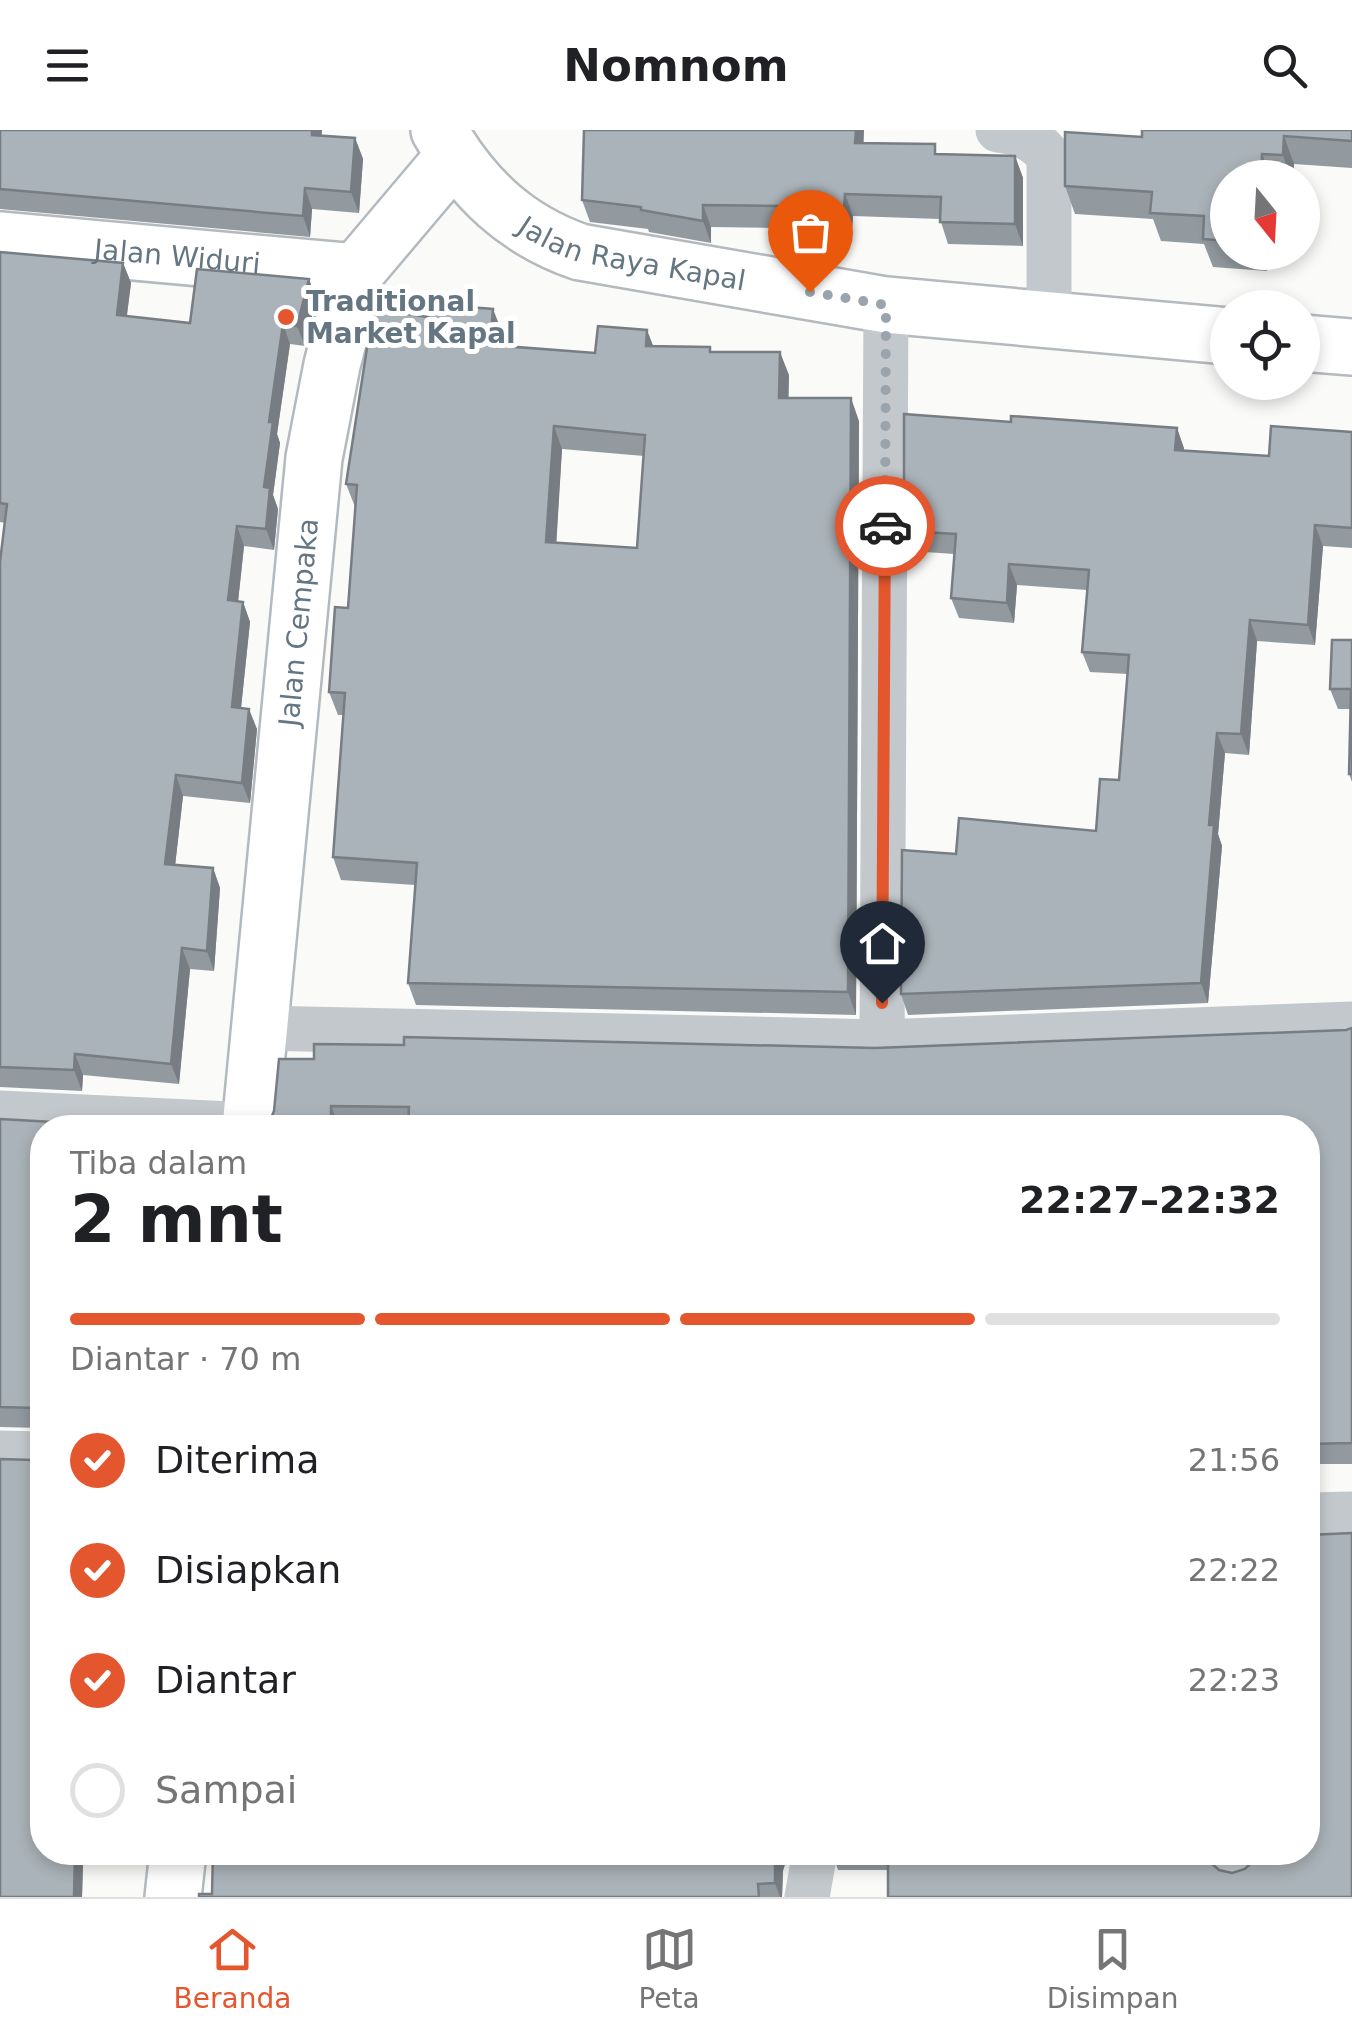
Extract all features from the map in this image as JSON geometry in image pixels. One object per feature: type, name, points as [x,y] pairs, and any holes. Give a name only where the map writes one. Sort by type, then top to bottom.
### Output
[{"type":"main road","name":"Jalan Raya Kapal","points":[[446,143],[503,210],[544,240],[580,252],[886,305],[1210,334]]},
{"type":"main road","name":"Jalan Cempaka","points":[[251,1115],[314,458],[332,365],[356,272],[446,143]]},
{"type":"main road","name":"Jalan Widuri","points":[[0,240],[356,272]]},
{"type":"main road","points":[[1320,345],[1352,348]]},
{"type":"main road","points":[[173,1897],[177,1865]]},
{"type":"street","points":[[998,130],[1020,133],[1040,145],[1049,156],[1049,320]]},
{"type":"street","points":[[882,1042],[886,305]]},
{"type":"street","points":[[260,1028],[882,1042],[1352,1024]]},
{"type":"street","points":[[0,1113],[38,1115]]},
{"type":"street","points":[[0,1453],[30,1454]]},
{"type":"street","points":[[1320,1514],[1352,1514]]},
{"type":"street","points":[[807,1897],[813,1865]]},
{"type":"building","points":[[0,130],[312,130],[312,135],[355,138],[351,192],[305,188],[303,216],[0,189]]},
{"type":"building","points":[[584,130],[856,130],[855,143],[935,144],[935,154],[1015,156],[1015,224],[940,222],[941,197],[845,194],[844,207],[703,205],[703,221],[641,207],[582,200]]},
{"type":"building","points":[[1142,130],[1352,130],[1352,141],[1284,136],[1283,155],[1262,154],[1262,160],[1210,160],[1210,240],[1203,239],[1204,216],[1150,213],[1152,192],[1065,186],[1065,132],[1142,137]]},
{"type":"building","points":[[0,252],[123,263],[117,315],[190,323],[197,269],[309,279],[297,326],[283,324],[269,422],[273,422],[264,487],[270,488],[266,529],[237,526],[228,600],[243,602],[232,707],[249,709],[242,783],[176,775],[165,864],[213,868],[207,951],[182,948],[171,1064],[75,1054],[74,1070],[0,1067],[0,562],[7,504],[0,503]]},
{"type":"building","points":[[429,304],[493,309],[490,345],[595,353],[598,326],[647,330],[646,346],[710,347],[710,352],[780,352],[779,398],[851,398],[848,992],[408,983],[417,863],[333,857],[345,693],[329,692],[335,607],[348,608],[357,485],[346,484],[373,309],[428,317]],"holes":[[[554,426],[645,435],[637,548],[546,542]]]},
{"type":"building","points":[[904,414],[1011,422],[1011,416],[1177,428],[1175,450],[1269,456],[1271,426],[1352,432],[1352,528],[1315,525],[1308,625],[1250,620],[1241,734],[1217,733],[1201,983],[901,994],[902,850],[956,854],[959,818],[1096,831],[1100,779],[1119,780],[1129,655],[1082,652],[1089,570],[1009,564],[1007,603],[951,598],[956,534],[904,531]]},
{"type":"building","points":[[1332,640],[1352,640],[1352,774],[1351,689],[1330,689]]},
{"type":"building","points":[[1352,1028],[1352,1443],[1320,1444],[1320,1115],[409,1115],[409,1107],[331,1106],[331,1115],[272,1115],[279,1059],[314,1059],[314,1044],[404,1045],[404,1037],[875,1048]]},
{"type":"building","points":[[0,1119],[30,1121],[30,1408],[0,1407]]},
{"type":"building","points":[[0,1459],[30,1460],[30,1865],[75,1865],[74,1897],[0,1897]]},
{"type":"building","points":[[1352,1533],[1352,1897],[888,1897],[888,1865],[1213,1865],[1232,1873],[1249,1865],[1320,1865],[1320,1534]]},
{"type":"building","points":[[213,1865],[775,1865],[775,1883],[758,1884],[759,1897],[199,1897],[212,1894]]},
{"type":"way so far","points":[[810,292],[886,305],[885,526]]},
{"type":"place","name":"Traditional Market Kapal","points":[[286,317]]},
{"type":"route","points":[[882,1003],[885,526]]}]
